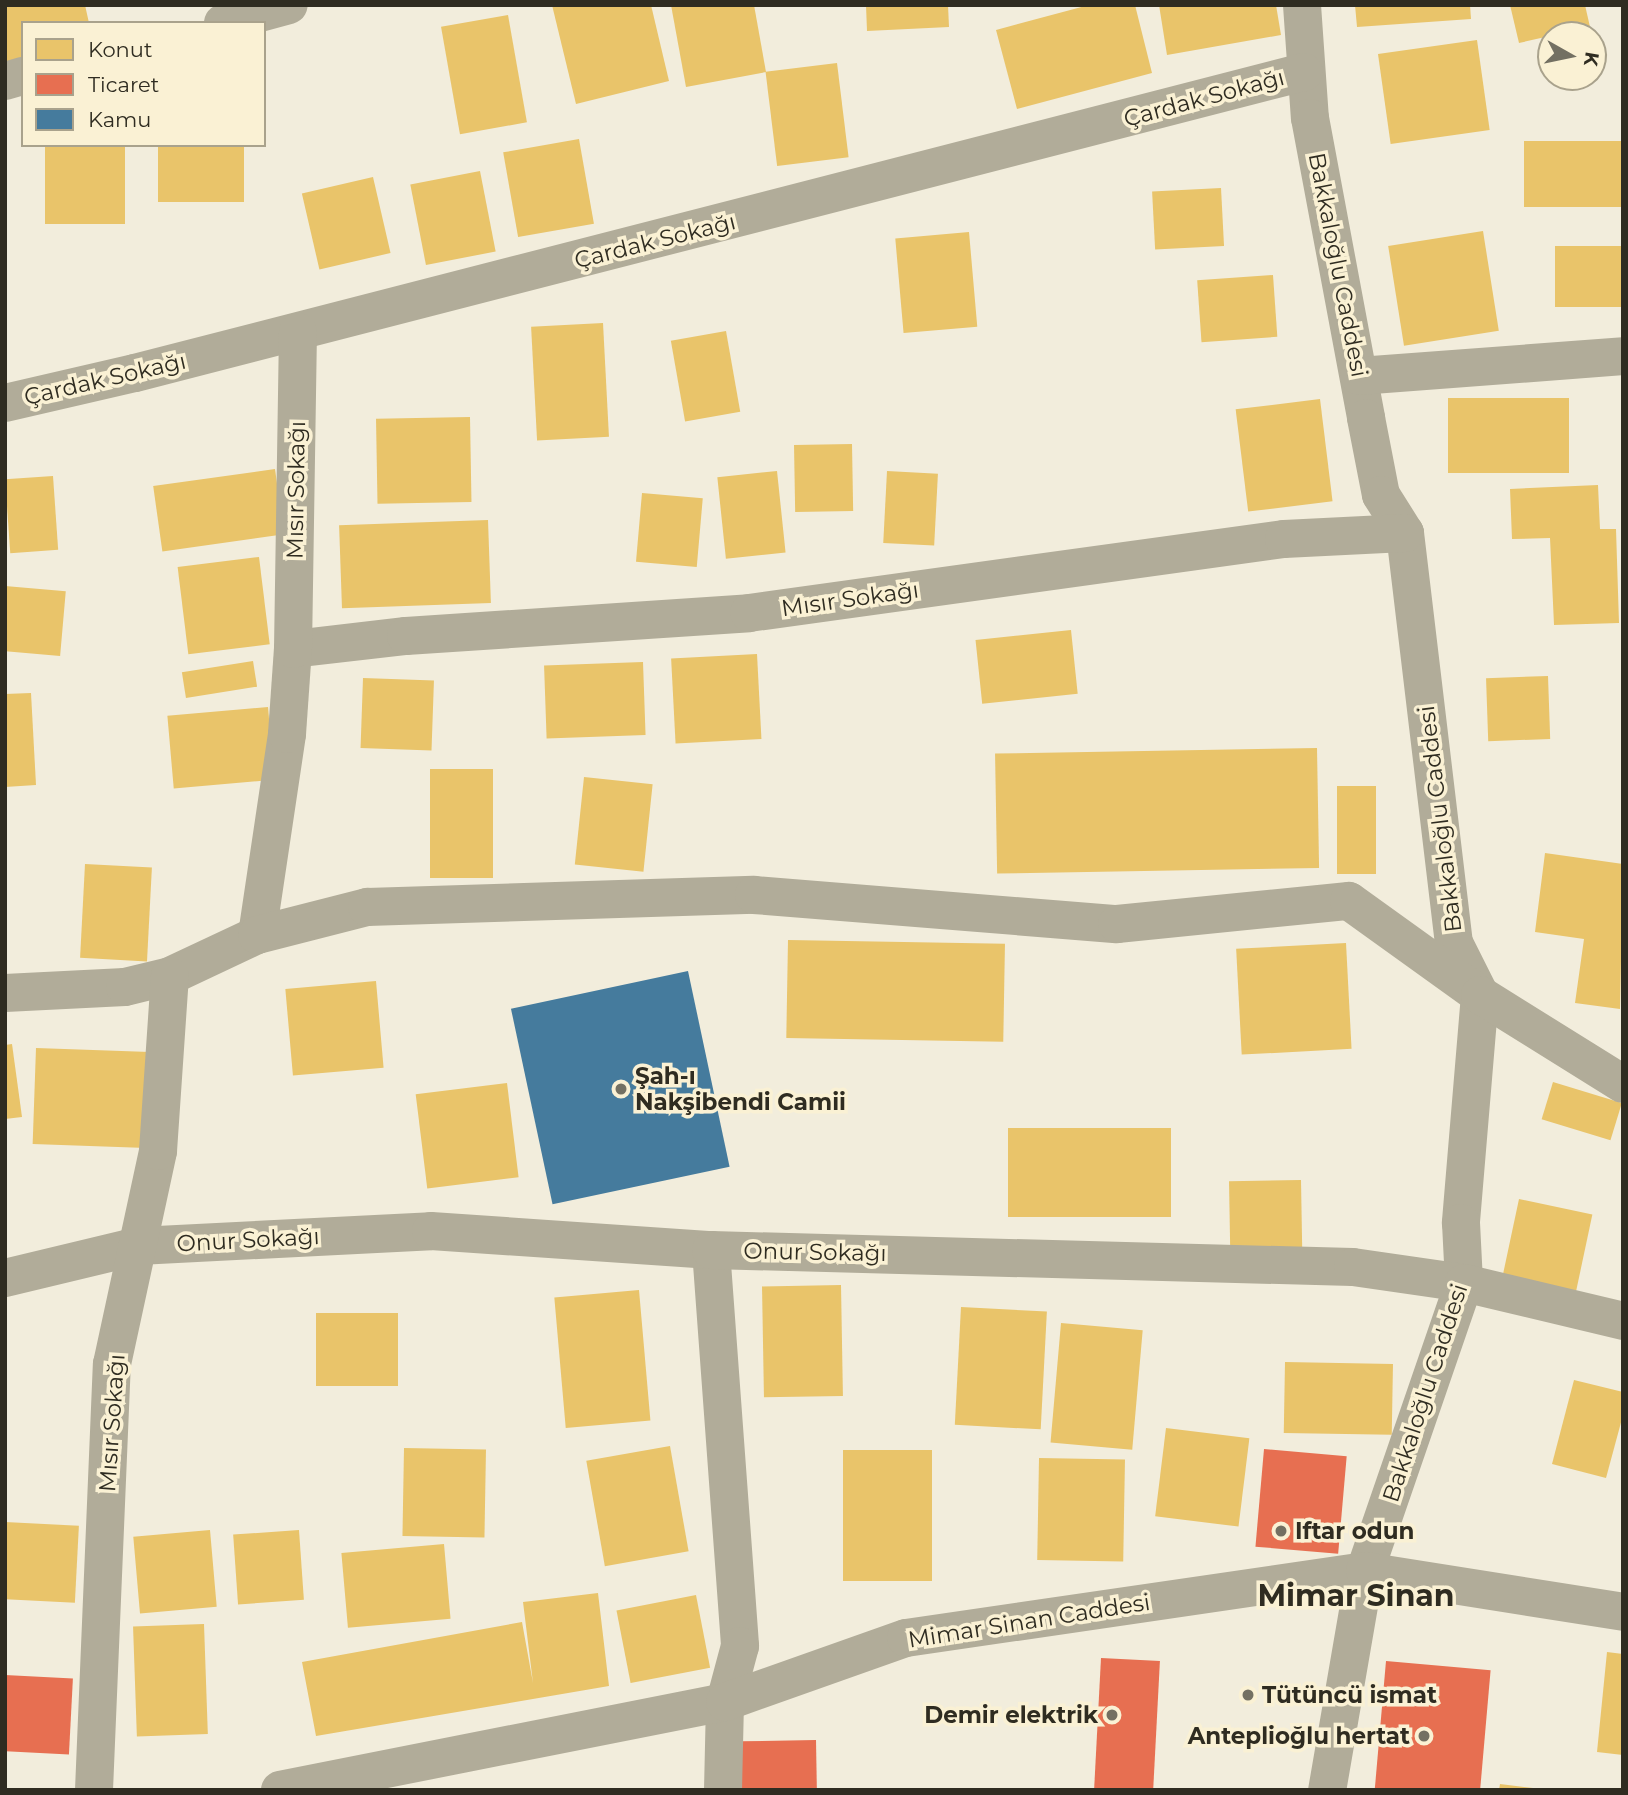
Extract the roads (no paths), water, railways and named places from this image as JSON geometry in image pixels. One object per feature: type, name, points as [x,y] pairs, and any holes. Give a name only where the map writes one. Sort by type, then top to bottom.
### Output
[{"type":"street","points":[[230,21],[289,5]]},
{"type":"street","name":"Bakkaloğlu Caddesi","points":[[1301,5],[1304,72],[1381,495],[1405,533],[1454,943],[1480,995],[1461,1223],[1464,1283],[1365,1571],[1327,1790]]},
{"type":"street","name":"Çardak Sokağı","points":[[5,403],[298,331],[1304,72]]},
{"type":"street","name":"Mısır Sokağı","points":[[257,935],[287,734],[293,649],[298,331]]},
{"type":"street","points":[[1359,376],[1623,356]]},
{"type":"street","name":"Mısır Sokağı","points":[[293,649],[406,636],[749,613],[1283,539],[1405,533]]},
{"type":"street","points":[[5,993],[124,987],[170,976],[257,935],[315,916],[366,907],[726,896],[1117,924],[1349,901],[1480,995],[1623,1084]]},
{"type":"street","name":"Mısır Sokağı","points":[[94,1790],[112,1364],[158,1151],[170,976]]},
{"type":"street","name":"Onur Sokağı","points":[[5,1278],[138,1246],[431,1231],[711,1250],[1353,1267],[1464,1283],[1623,1321]]},
{"type":"street","points":[[711,1250],[740,1646],[725,1702],[723,1790]]},
{"type":"street","name":"Mimar Sinan Caddesi","points":[[280,1790],[725,1702],[906,1639],[1365,1571],[1623,1612]]},
{"type":"place","name":"Şah-ı Nakşibendi Camii","points":[[621,1089]]},
{"type":"place","name":"Iftar odun","points":[[1281,1531]]},
{"type":"place","name":"Tütüncü ismat","points":[[1248,1695]]},
{"type":"place","name":"Demir elektrik","points":[[1112,1715]]},
{"type":"place","name":"Anteplioğlu hertat","points":[[1424,1736]]},
{"type":"district","name":"Mimar Sinan","points":[[1356,1596]]}]
